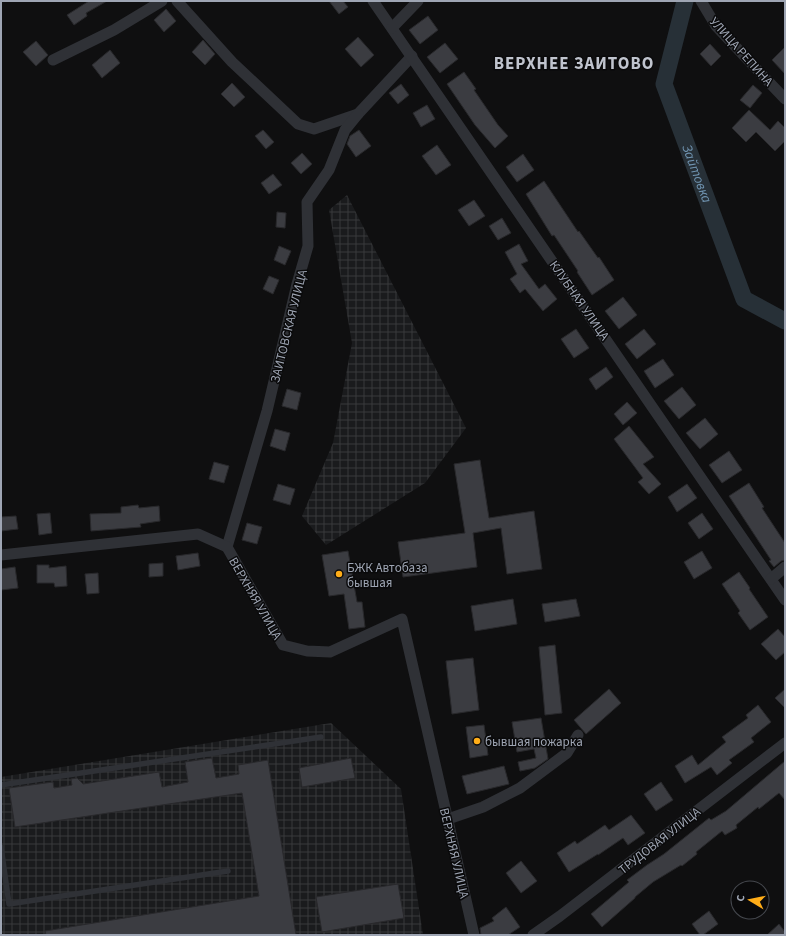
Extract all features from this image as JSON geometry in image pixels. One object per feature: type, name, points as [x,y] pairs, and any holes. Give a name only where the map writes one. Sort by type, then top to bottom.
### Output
[{"type":"street","points":[[53,60],[114,30],[162,1]]},
{"type":"street","name":"ЗАИТОВСКАЯ УЛИЦА","points":[[176,1],[232,62],[298,124],[314,129],[358,114]]},
{"type":"street","name":"КЛУБНАЯ УЛИЦА","points":[[373,1],[785,600]]},
{"type":"street","points":[[392,28],[418,1]]},
{"type":"street","name":"УЛИЦА РЕПИНА","points":[[701,1],[716,26],[785,99]]},
{"type":"street","name":"ЗАИТОВСКАЯ УЛИЦА","points":[[227,547],[267,411],[297,284],[308,246],[307,202],[328,170],[345,130],[412,56]]},
{"type":"street","name":"ВЕРХНЯЯ УЛИЦА","points":[[1,555],[198,534],[227,547],[283,645],[307,651],[330,652],[402,619],[474,935]]},
{"type":"street","points":[[771,579],[785,567]]},
{"type":"street","points":[[448,818],[483,807],[520,788],[567,753],[578,735]]},
{"type":"street","name":"ТРУДОВАЯ УЛИЦА","points":[[533,935],[560,916],[785,743]]},
{"type":"lane","points":[[1,785],[321,737]]},
{"type":"lane","points":[[1,847],[9,904],[228,871]]},
{"type":"shaded area","points":[[347,195],[466,428],[425,483],[326,545],[302,516],[333,443],[352,343],[329,210]]},
{"type":"shaded area","points":[[331,723],[401,789],[423,935],[1,935],[1,777]]},
{"type":"building","points":[[89,1],[107,1],[86,13],[87,16],[74,25],[67,15]]},
{"type":"building","points":[[329,1],[343,1],[348,7],[339,14]]},
{"type":"building","points":[[166,9],[176,21],[164,32],[154,20]]},
{"type":"building","points":[[428,16],[438,30],[420,44],[409,30]]},
{"type":"building","points":[[358,37],[374,55],[361,67],[345,49]]},
{"type":"building","points":[[203,40],[215,54],[205,65],[192,52]]},
{"type":"building","points":[[36,41],[48,55],[36,66],[23,52]]},
{"type":"building","points":[[445,43],[458,59],[440,73],[427,57]]},
{"type":"building","points":[[710,44],[721,56],[711,66],[700,54]]},
{"type":"building","points":[[785,47],[785,74],[772,60]]},
{"type":"building","points":[[110,50],[120,63],[102,78],[92,65]]},
{"type":"building","points":[[464,72],[476,89],[474,90],[498,125],[508,136],[495,148],[475,125],[447,84]]},
{"type":"building","points":[[232,83],[245,97],[234,107],[221,94]]},
{"type":"building","points":[[401,84],[409,95],[398,104],[389,93]]},
{"type":"building","points":[[753,85],[762,93],[750,108],[740,100]]},
{"type":"building","points":[[427,105],[435,119],[421,127],[413,113]]},
{"type":"building","points":[[749,110],[770,130],[778,121],[785,128],[785,141],[775,151],[756,132],[746,142],[732,128]]},
{"type":"building","points":[[263,130],[274,142],[266,149],[255,136]]},
{"type":"building","points":[[359,130],[371,146],[356,157],[347,144],[350,136]]},
{"type":"building","points":[[437,145],[451,165],[436,175],[422,156]]},
{"type":"building","points":[[302,153],[312,164],[301,174],[291,163]]},
{"type":"building","points":[[523,154],[534,170],[517,182],[506,167]]},
{"type":"building","points":[[273,174],[282,185],[269,194],[261,183]]},
{"type":"building","points":[[544,181],[578,232],[579,231],[598,258],[599,257],[614,280],[592,295],[577,272],[578,271],[554,235],[552,236],[526,194]]},
{"type":"building","points":[[474,200],[485,216],[469,226],[458,210]]},
{"type":"building","points":[[277,212],[286,213],[285,228],[276,227]]},
{"type":"building","points":[[502,218],[511,233],[498,240],[489,226]]},
{"type":"building","points":[[519,244],[528,261],[521,264],[539,289],[545,284],[557,299],[543,311],[525,289],[520,293],[510,279],[517,274],[505,252]]},
{"type":"building","points":[[279,246],[291,251],[285,265],[274,260]]},
{"type":"building","points":[[269,276],[279,280],[273,294],[263,289]]},
{"type":"building","points":[[623,297],[637,315],[619,329],[605,311]]},
{"type":"building","points":[[576,329],[589,348],[574,358],[561,339]]},
{"type":"building","points":[[644,329],[656,344],[637,359],[625,344]]},
{"type":"building","points":[[663,359],[674,375],[655,388],[644,371]]},
{"type":"building","points":[[606,367],[613,377],[596,390],[589,379]]},
{"type":"building","points":[[682,387],[696,405],[679,419],[664,401]]},
{"type":"building","points":[[287,389],[301,393],[297,410],[282,406]]},
{"type":"building","points":[[627,402],[637,413],[623,425],[614,414]]},
{"type":"building","points":[[705,418],[718,434],[700,449],[686,433]]},
{"type":"building","points":[[629,426],[654,457],[643,464],[661,484],[649,494],[638,482],[643,478],[614,439]]},
{"type":"building","points":[[275,429],[290,433],[285,451],[270,446]]},
{"type":"building","points":[[729,451],[742,470],[722,483],[709,465]]},
{"type":"building","points":[[480,460],[489,518],[534,511],[542,569],[507,574],[501,528],[473,533],[477,567],[403,577],[398,542],[465,533],[454,464]]},
{"type":"building","points":[[214,462],[229,466],[224,483],[209,479]]},
{"type":"building","points":[[749,483],[764,507],[762,508],[785,543],[785,560],[781,561],[774,567],[769,561],[771,560],[729,496]]},
{"type":"building","points":[[278,484],[295,489],[290,505],[273,500]]},
{"type":"building","points":[[687,484],[697,498],[677,512],[668,497]]},
{"type":"building","points":[[138,505],[139,508],[159,506],[160,521],[140,524],[141,527],[91,531],[90,514],[121,513],[121,507]]},
{"type":"building","points":[[50,513],[52,533],[39,535],[37,514]]},
{"type":"building","points":[[702,513],[713,529],[699,539],[688,523]]},
{"type":"building","points":[[16,516],[18,529],[1,531],[1,517]]},
{"type":"building","points":[[247,523],[262,527],[257,544],[242,540]]},
{"type":"building","name":"БЖК Автобаза бывшая","points":[[348,551],[357,602],[362,602],[365,627],[349,629],[344,594],[329,596],[322,555]]},
{"type":"building","points":[[702,551],[712,568],[694,579],[684,562]]},
{"type":"building","points":[[198,553],[200,566],[178,570],[176,556]]},
{"type":"building","points":[[163,563],[163,576],[149,577],[149,564]]},
{"type":"building","points":[[37,565],[49,565],[49,568],[66,566],[67,586],[55,587],[54,583],[37,583]]},
{"type":"building","points":[[15,567],[18,588],[1,590],[1,569]]},
{"type":"building","points":[[739,572],[768,617],[750,630],[738,613],[740,611],[722,584]]},
{"type":"building","points":[[98,573],[99,593],[87,594],[85,574]]},
{"type":"building","points":[[513,599],[517,624],[475,631],[471,606]]},
{"type":"building","points":[[576,599],[580,616],[545,622],[542,604]]},
{"type":"building","points":[[778,629],[785,637],[785,652],[776,660],[761,644]]},
{"type":"building","points":[[555,645],[562,713],[545,715],[539,647]]},
{"type":"building","points":[[473,658],[479,710],[452,714],[446,661]]},
{"type":"building","points":[[609,689],[621,703],[586,734],[574,720]]},
{"type":"building","points":[[785,689],[785,708],[775,698]]},
{"type":"building","points":[[758,705],[771,722],[751,738],[754,742],[729,760],[732,763],[717,775],[711,767],[685,783],[675,766],[692,755],[698,765],[726,742],[722,737],[748,718],[746,715]]},
{"type":"building","points":[[541,718],[548,759],[535,768],[520,771],[518,762],[536,758],[534,749],[517,752],[512,722]]},
{"type":"building","name":"бывшая пожарка","points":[[484,725],[488,755],[470,758],[466,727]]},
{"type":"building","points":[[212,758],[216,778],[239,774],[238,765],[268,760],[296,935],[46,935],[45,931],[259,896],[242,793],[15,827],[9,788],[53,782],[54,788],[72,785],[71,779],[77,778],[83,784],[159,772],[162,787],[188,782],[185,762]]},
{"type":"building","points":[[351,758],[355,778],[302,787],[299,768]]},
{"type":"building","points":[[785,761],[785,800],[779,793],[759,809],[758,807],[736,825],[737,828],[725,835],[722,831],[696,852],[697,854],[682,866],[681,865],[653,882],[602,927],[591,914],[629,882],[627,880],[664,854],[709,818],[711,820],[726,811]]},
{"type":"building","points":[[504,766],[509,784],[467,794],[462,776]]},
{"type":"building","points":[[661,782],[673,800],[656,811],[644,794]]},
{"type":"building","points":[[631,815],[645,833],[628,845],[623,838],[569,872],[557,853],[575,841],[577,844],[605,825],[609,830]]},
{"type":"building","points":[[521,861],[537,881],[521,893],[506,873]]},
{"type":"building","points":[[398,884],[404,918],[322,932],[316,897]]},
{"type":"building","points":[[506,907],[520,927],[508,935],[481,935],[480,928],[494,921],[492,918]]},
{"type":"building","points":[[709,911],[718,924],[703,935],[700,935],[692,924]]},
{"type":"building","points":[[779,924],[785,932],[785,935],[767,935]]},
{"type":"waterway","name":"Зайтовка","points":[[685,1],[664,84],[744,299],[785,321]]},
{"type":"place","name":"БЖК Автобаза бывшая","points":[[339,574]]},
{"type":"place","name":"бывшая пожарка","points":[[477,741]]},
{"type":"district","name":"ВЕРХНЕЕ ЗАИТОВО","points":[[574,63]]}]
